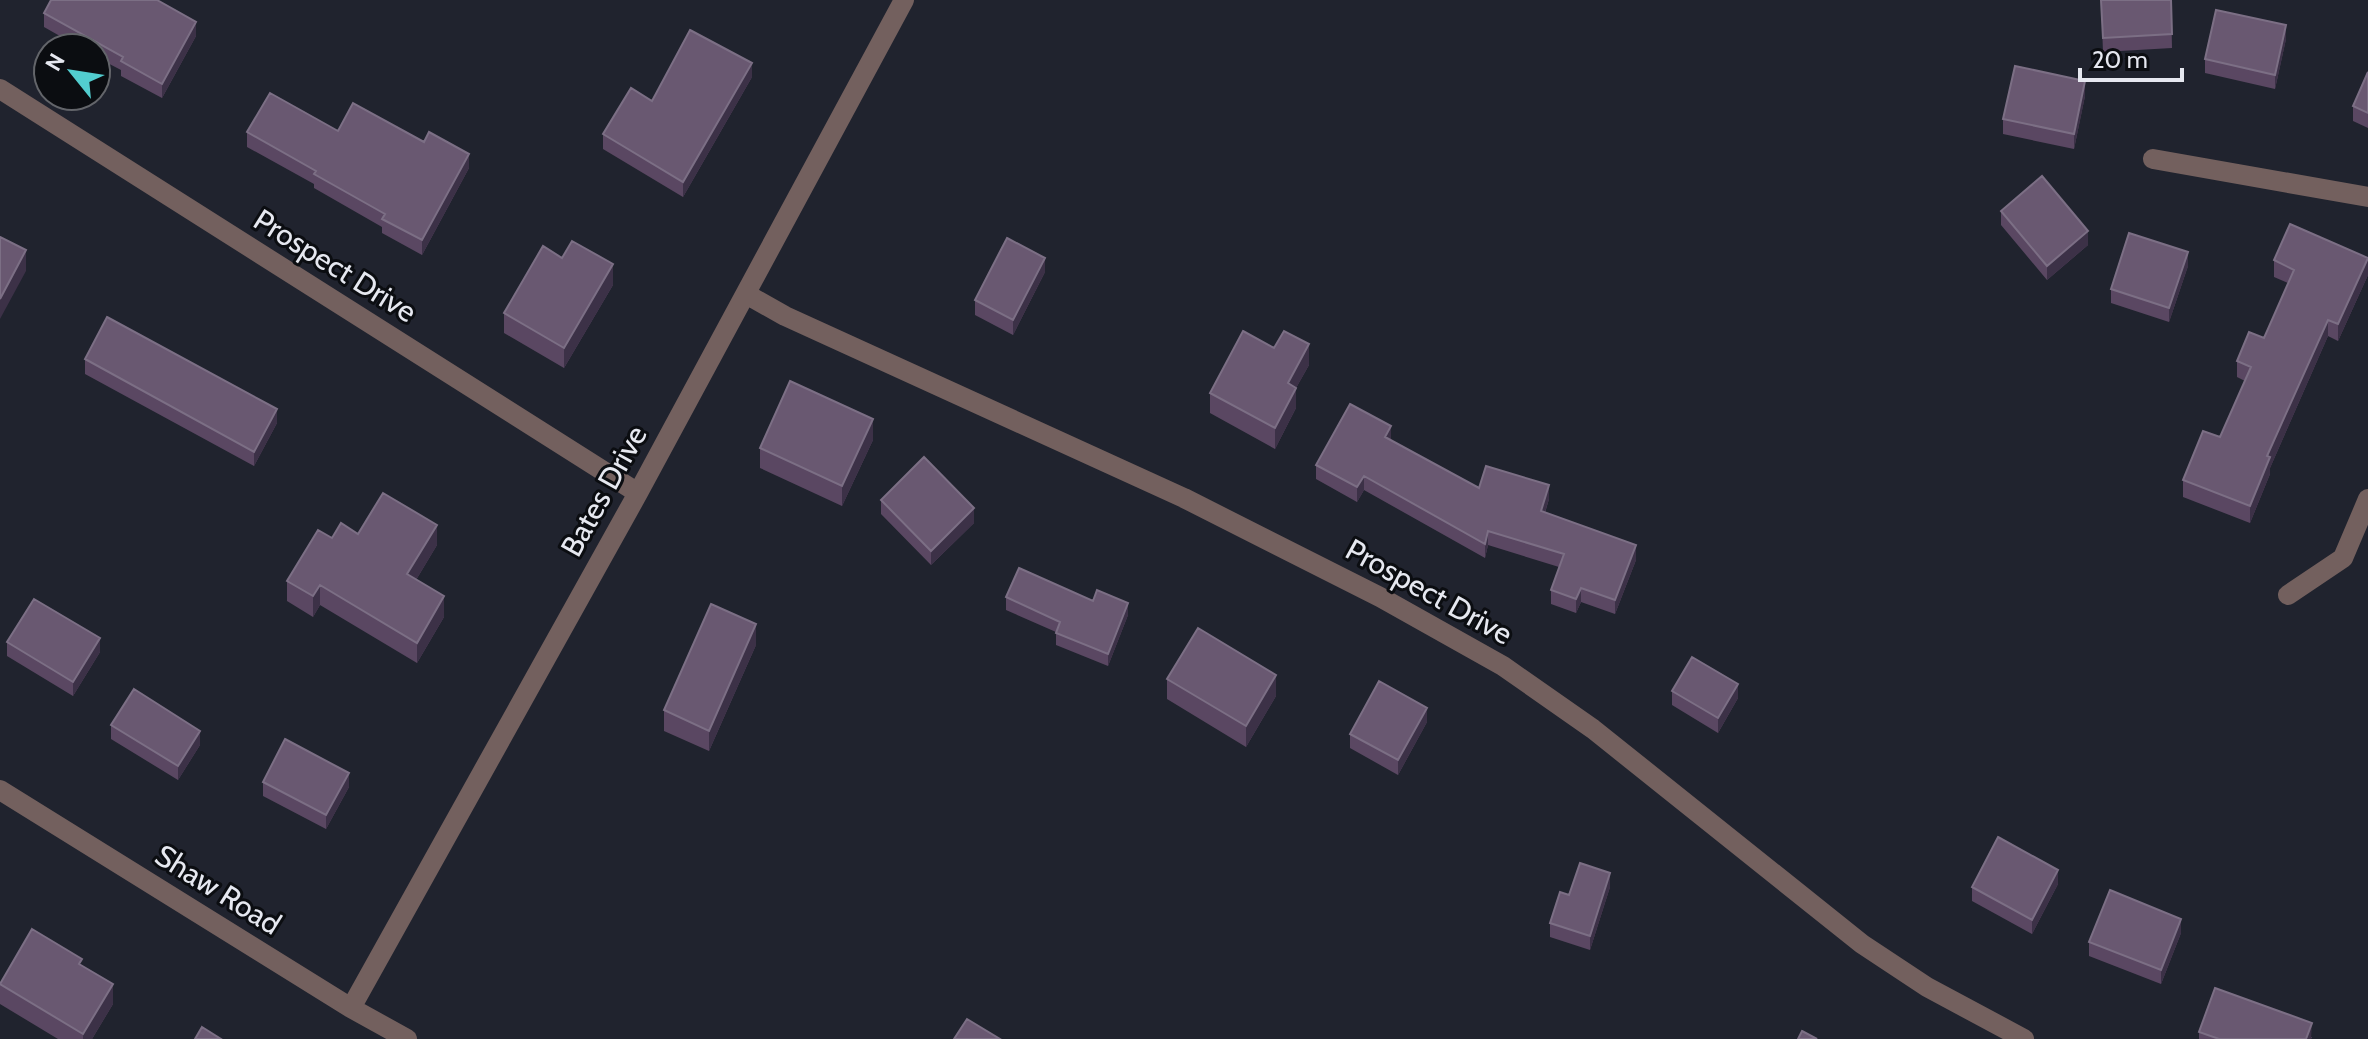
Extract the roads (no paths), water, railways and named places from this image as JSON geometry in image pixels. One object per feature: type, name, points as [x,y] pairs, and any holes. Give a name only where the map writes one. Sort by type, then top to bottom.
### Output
[{"type":"street","name":"Bates Drive","points":[[351,1008],[638,493],[904,0]]},
{"type":"street","name":"Prospect Drive","points":[[0,89],[638,493]]},
{"type":"street","points":[[2153,159],[2368,197]]},
{"type":"street","name":"Prospect Drive","points":[[746,294],[785,316],[1184,498],[1380,597],[1503,666],[1593,729],[1862,944],[1927,987],[2024,1039]]},
{"type":"street","points":[[2288,595],[2343,558],[2368,499]]},
{"type":"street","name":"Shaw Road","points":[[0,790],[351,1008],[407,1039]]}]
